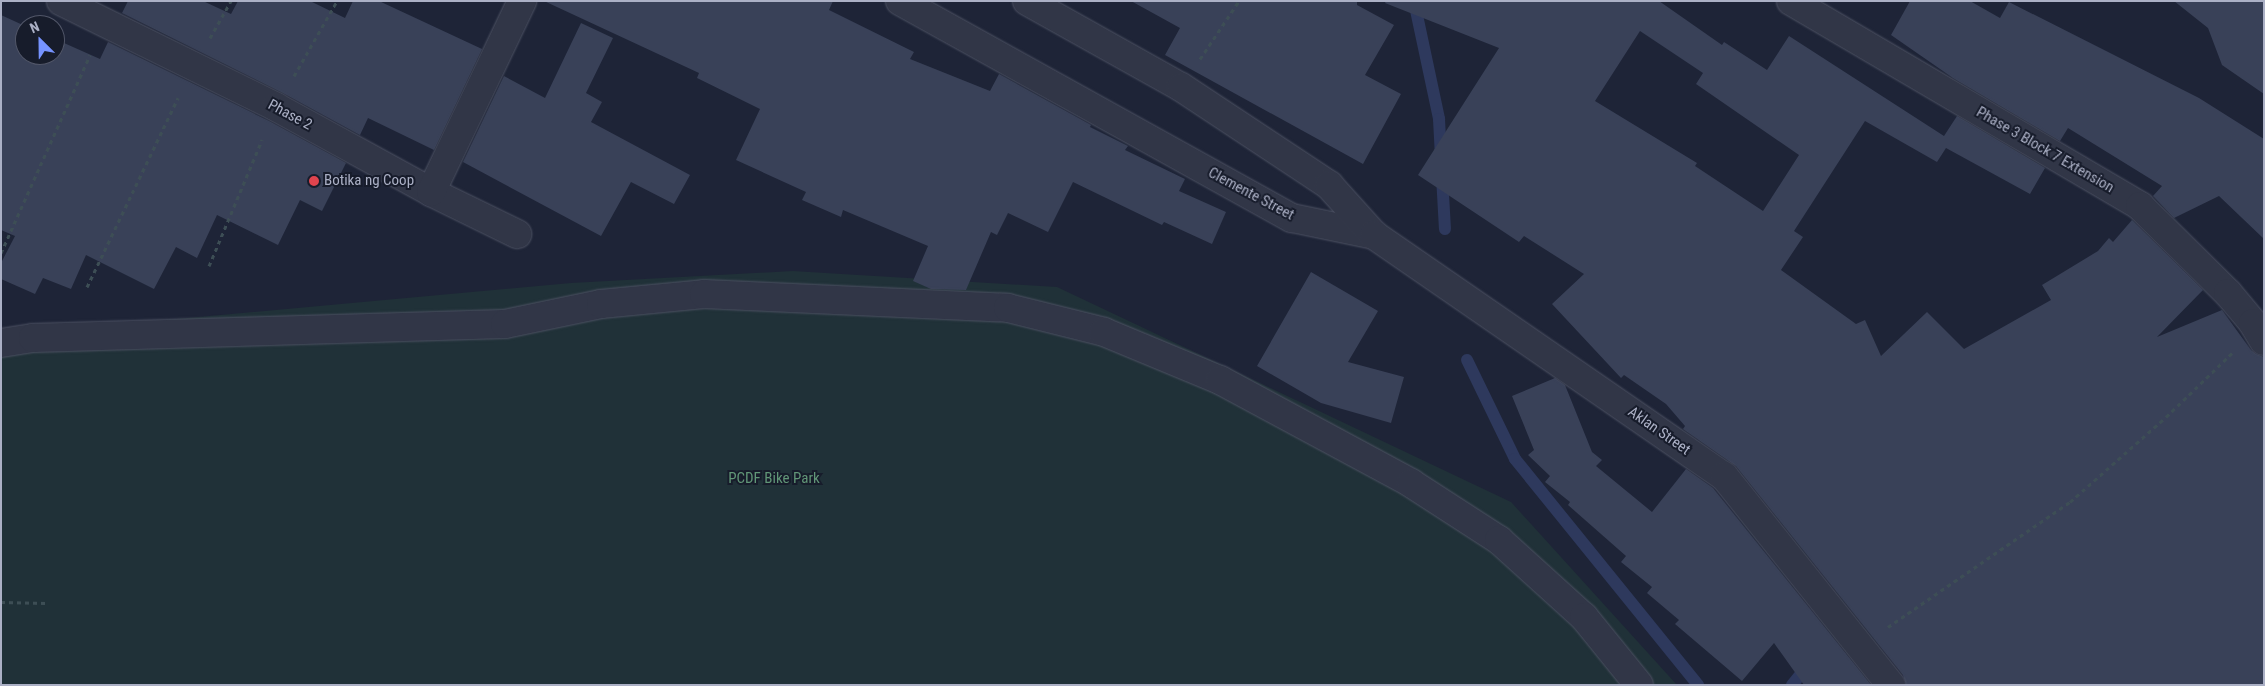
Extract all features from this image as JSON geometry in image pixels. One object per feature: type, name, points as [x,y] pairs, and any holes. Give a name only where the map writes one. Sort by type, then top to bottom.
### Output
[{"type":"street","name":"Phase 2","points":[[61,1],[193,68],[276,107],[431,192],[517,234]]},
{"type":"street","points":[[431,192],[522,1]]},
{"type":"street","name":"Clemente Street","points":[[900,1],[1292,218],[1374,235]]},
{"type":"street","points":[[1027,1],[1181,87],[1329,185],[1374,235]]},
{"type":"street","name":"Phase 3 Block 7 Extension","points":[[1791,1],[2140,206],[2228,293],[2258,332]]},
{"type":"street","name":"Aklan Street","points":[[1374,235],[1724,476],[1891,685]]},
{"type":"street","points":[[1,343],[43,338],[505,324],[601,304],[704,294],[1008,308],[1104,332],[1220,380],[1411,483],[1500,540],[1584,617],[1639,685]]},
{"type":"path","points":[[87,287],[193,68],[231,1]]},
{"type":"path","points":[[1181,87],[1239,1]]},
{"type":"path","points":[[1,253],[104,24]]},
{"type":"path","points":[[1860,646],[2070,502],[2213,372],[2240,343],[2258,332]]},
{"type":"path","points":[[1,602],[46,603]]},
{"type":"green space","name":"PCDF Bike Park","points":[[793,271],[1057,287],[1511,502],[1677,685],[1,685],[1,335],[571,283]]},
{"type":"building","points":[[128,1],[203,1],[231,14],[238,1],[310,1],[345,18],[353,1],[379,1],[482,49],[434,150],[368,118],[360,135],[283,93],[122,13]]},
{"type":"building","points":[[544,1],[833,1],[829,10],[914,52],[910,59],[990,91],[999,74],[1091,125],[1090,127],[1128,146],[1125,150],[1185,179],[1179,191],[1226,212],[1212,244],[1164,222],[1162,225],[1073,182],[1048,232],[1008,213],[997,235],[991,232],[966,290],[931,289],[913,281],[928,246],[843,210],[841,217],[802,200],[806,192],[736,160],[760,109],[697,78],[699,73]]},
{"type":"building","points":[[1131,1],[1357,1],[1357,5],[1394,25],[1365,75],[1401,94],[1363,164],[1165,55],[1180,28]]},
{"type":"building","points":[[1386,1],[1659,1],[1722,45],[1724,42],[1767,70],[1789,36],[1944,136],[1957,116],[2045,168],[2030,194],[1946,148],[1937,162],[1865,121],[1794,231],[1803,237],[1781,270],[1856,324],[1865,320],[1881,356],[1927,312],[1964,349],[2051,300],[2042,285],[2098,251],[2109,238],[2113,242],[2132,220],[2203,290],[2157,337],[2222,310],[2251,350],[2264,357],[2264,685],[1906,685],[1903,675],[1736,466],[1683,429],[1685,426],[1666,404],[1624,375],[1621,378],[1552,304],[1584,274],[1524,236],[1519,242],[1418,175],[1499,48],[1385,3]],"holes":[[[1640,31],[1703,73],[1696,84],[1799,155],[1763,211],[1695,166],[1697,163],[1595,101]]]},
{"type":"building","points":[[1910,1],[1970,1],[2000,18],[2009,2],[2199,98],[2264,139],[2264,239],[2219,196],[2174,218],[2153,196],[2162,186],[2068,128],[2060,141],[1953,78],[1891,35]]},
{"type":"building","points":[[2174,1],[2264,1],[2264,94],[2222,65],[2208,28]]},
{"type":"building","points":[[1,15],[15,21],[15,65],[65,65],[65,43],[100,59],[108,42],[269,121],[346,163],[322,211],[300,200],[278,245],[217,215],[197,258],[176,247],[154,289],[86,255],[71,289],[43,278],[35,294],[1,279],[1,263],[15,236],[1,230]]},
{"type":"building","points":[[581,23],[613,38],[586,93],[602,102],[591,122],[690,175],[674,204],[631,182],[601,236],[463,162],[504,76],[545,98]]},
{"type":"building","points":[[1311,272],[1378,311],[1348,362],[1404,377],[1391,423],[1321,403],[1257,366]]},
{"type":"building","points":[[1555,378],[1565,385],[1592,452],[1602,460],[1596,466],[1652,512],[1686,469],[1713,488],[1871,685],[1804,685],[1774,643],[1742,681],[1675,624],[1679,620],[1647,593],[1652,587],[1621,562],[1626,556],[1568,505],[1570,502],[1545,482],[1550,476],[1528,455],[1534,450],[1512,396]]},
{"type":"waterway","points":[[1414,1],[1439,119],[1441,156]]},
{"type":"waterway","points":[[1442,176],[1445,229]]},
{"type":"waterway","points":[[1467,360],[1515,459],[1698,685]]},
{"type":"waterway","points":[[1792,685],[1808,665]]},
{"type":"place","name":"Botika ng Coop","points":[[314,181]]}]
